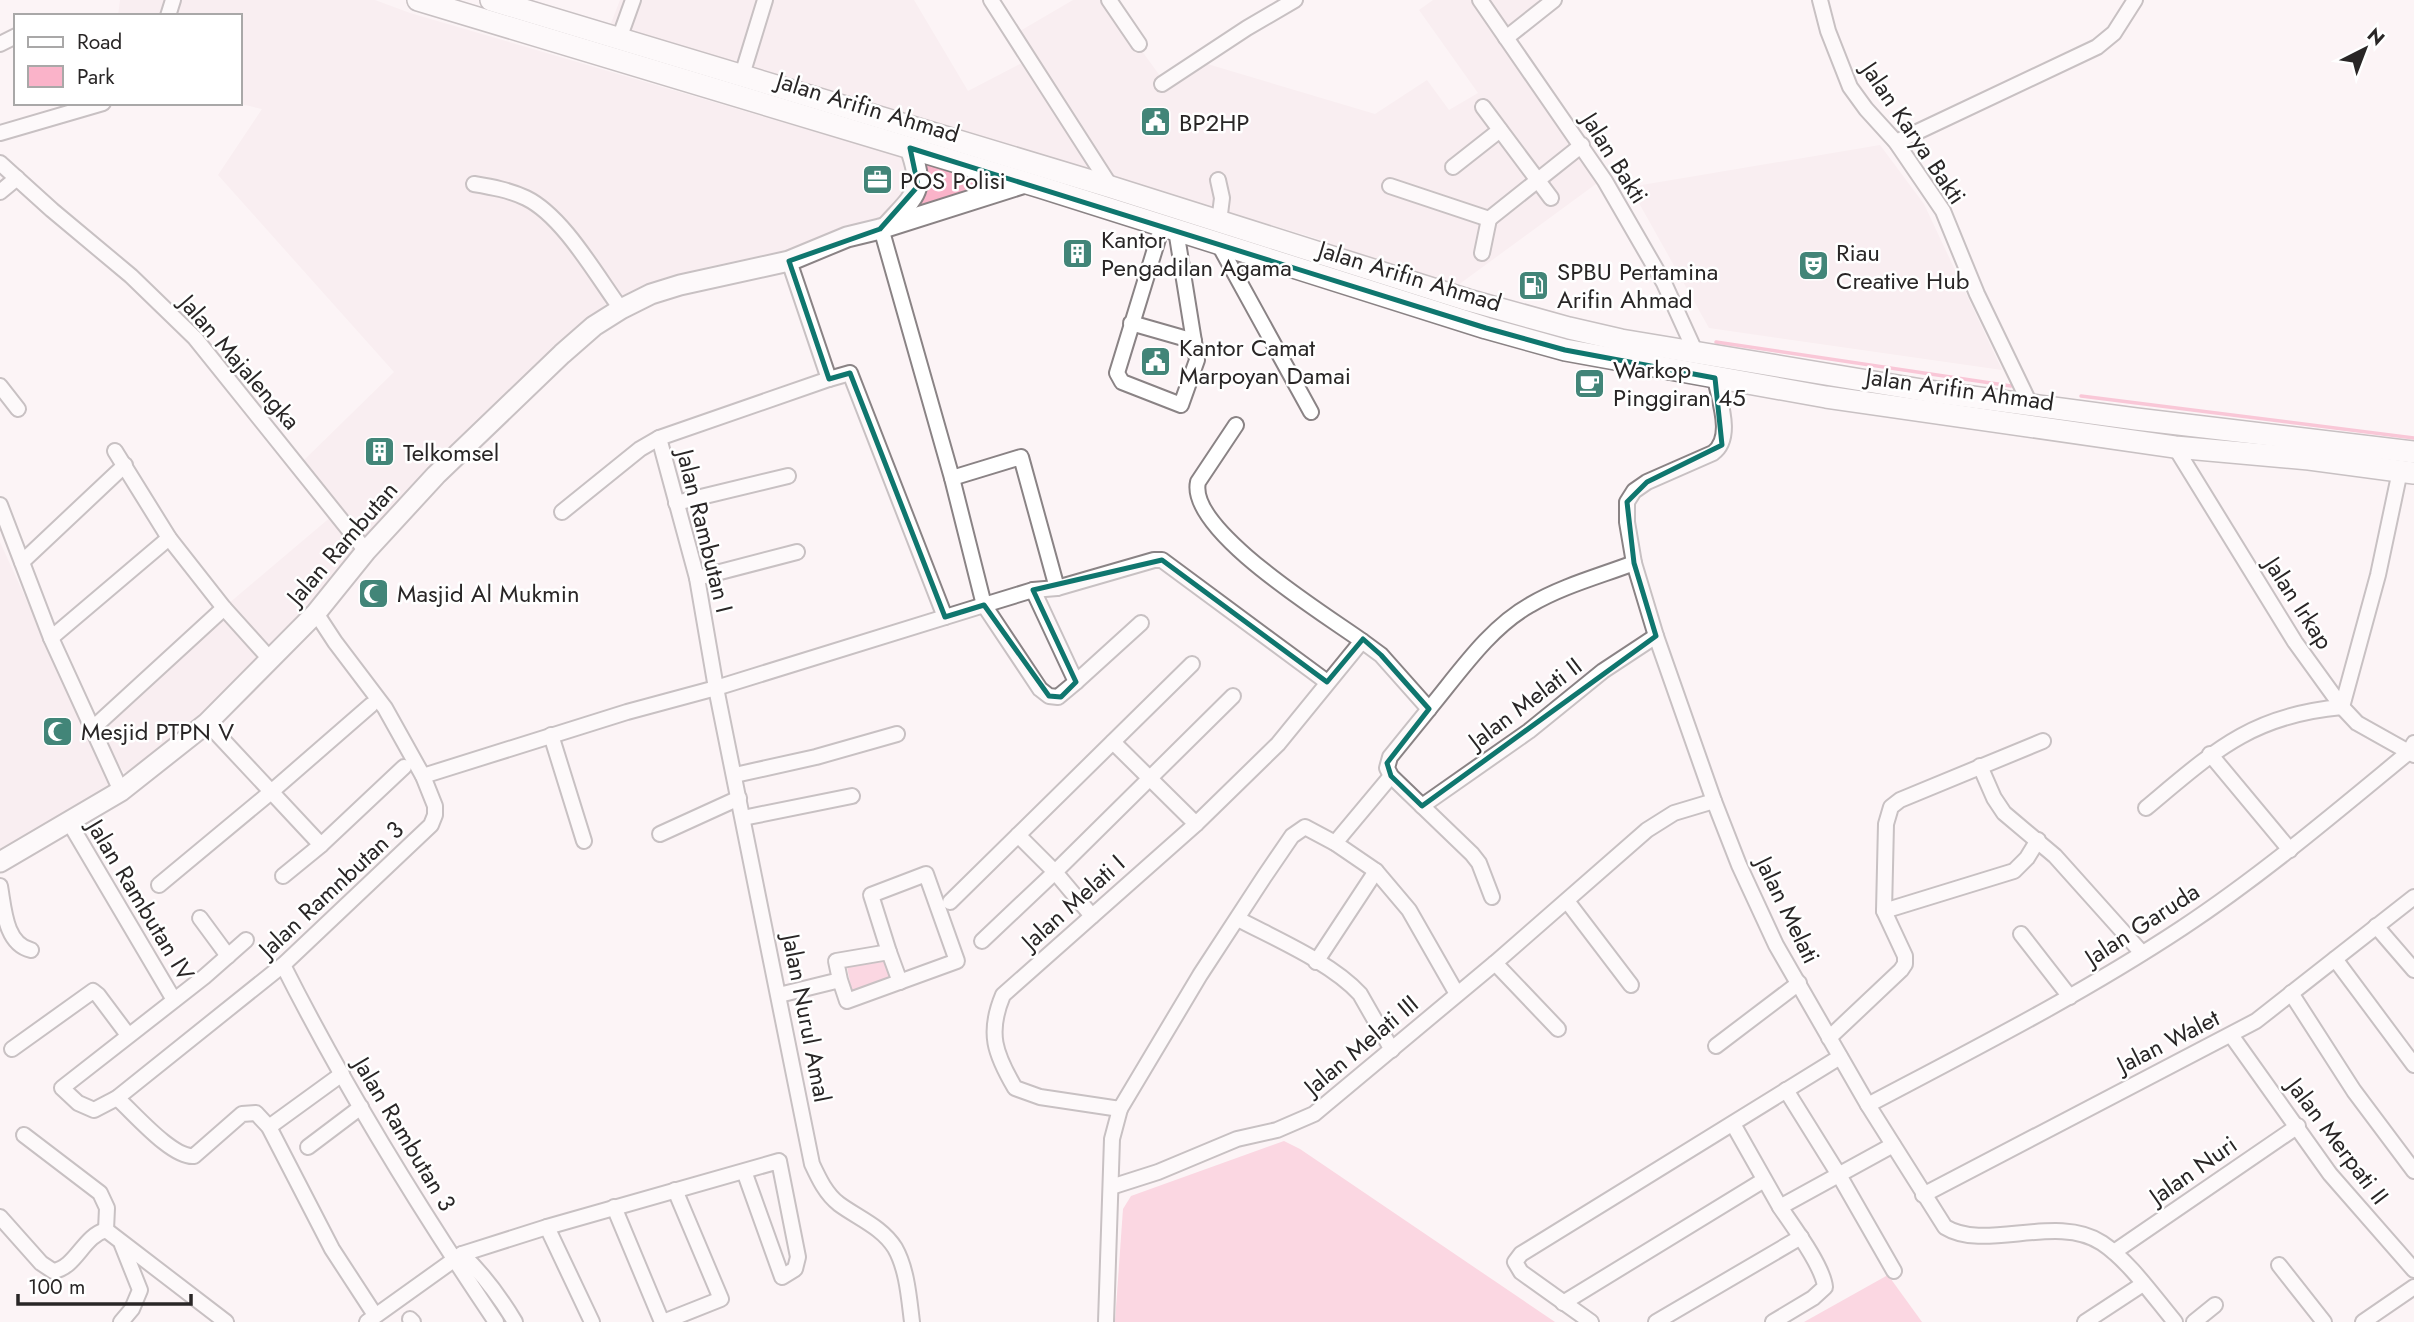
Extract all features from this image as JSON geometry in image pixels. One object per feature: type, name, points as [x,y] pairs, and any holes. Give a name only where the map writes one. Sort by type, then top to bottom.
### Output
[{"type":"main road","name":"Jalan Arifin Ahmad","points":[[418,0],[530,24],[619,39],[1111,187],[1218,233],[1344,272],[1565,350],[1826,397],[2135,429],[2414,452]]},
{"type":"main road","name":"Jalan Arifin Ahmad","points":[[491,0],[530,24],[910,148],[1169,228],[1218,233]]},
{"type":"main road","points":[[884,227],[914,196],[918,186],[917,169],[910,148]]},
{"type":"main road","name":"Jalan Rambutan","points":[[0,862],[121,791],[206,723],[316,613],[366,551],[436,475],[594,326],[651,294],[789,261],[848,237],[1025,183]]},
{"type":"main road","name":"Jalan Arifin Ahmad","points":[[1344,272],[1620,340],[1928,391],[2030,404],[2135,429],[2175,447],[2309,459],[2407,472]]},
{"type":"street","points":[[619,39],[633,0]]},
{"type":"street","points":[[742,75],[765,0]]},
{"type":"street","points":[[991,0],[1111,187]]},
{"type":"street","points":[[1109,0],[1139,44]]},
{"type":"street","points":[[1162,83],[1295,0]]},
{"type":"street","name":"Jalan Bakti","points":[[1480,0],[1605,181],[1664,283],[1695,351]]},
{"type":"street","points":[[1506,38],[1554,0]]},
{"type":"street","name":"Jalan Karya Bakti","points":[[1820,0],[1828,31],[1850,87],[1896,142],[1943,211],[1977,294],[2030,404]]},
{"type":"street","points":[[1896,142],[2097,47],[2115,33],[2135,0]]},
{"type":"street","points":[[0,133],[96,105]]},
{"type":"street","points":[[1483,107],[1551,198]]},
{"type":"street","points":[[1453,167],[1500,130]]},
{"type":"street","points":[[1482,253],[1489,219],[1582,145]]},
{"type":"street","name":"Jalan Majalengka","points":[[0,163],[131,276],[195,338],[366,551]]},
{"type":"street","points":[[0,192],[17,178]]},
{"type":"street","points":[[1218,180],[1222,198],[1218,233],[1311,412]]},
{"type":"street","points":[[474,184],[509,191],[529,199],[547,212],[562,227],[621,309]]},
{"type":"street","points":[[1390,186],[1489,219]]},
{"type":"street","points":[[884,227],[984,605],[1045,694],[1058,698],[1141,623]]},
{"type":"street","points":[[1169,228],[1197,359],[1181,405],[1122,382],[1117,373],[1131,323],[1169,228]]},
{"type":"street","points":[[789,261],[829,379],[850,373],[945,617]]},
{"type":"street","points":[[1131,323],[1194,341]]},
{"type":"street","name":"Jalan Melati","points":[[1715,378],[1724,432],[1723,441],[1713,453],[1647,482],[1634,491],[1626,509],[1634,563],[1656,636],[1714,802],[1754,900],[1776,944],[1868,1105],[1945,1227],[1964,1236],[2068,1232],[2091,1237],[2114,1252],[2175,1322]]},
{"type":"street","name":"Jalan Rambutan I","points":[[716,688],[697,578],[659,438],[829,379]]},
{"type":"street","points":[[0,386],[18,408]]},
{"type":"street","points":[[1236,425],[1198,482],[1197,491],[1215,525],[1242,554],[1381,656],[1429,709]]},
{"type":"street","points":[[562,512],[640,449],[659,438]]},
{"type":"street","name":"Jalan Irkap","points":[[2175,447],[2295,642],[2342,707],[2357,723],[2412,750]]},
{"type":"street","points":[[115,451],[169,538],[224,608],[270,659]]},
{"type":"street","points":[[952,478],[1021,457],[1057,588]]},
{"type":"street","points":[[22,562],[125,465]]},
{"type":"street","points":[[2146,808],[2210,754],[2241,734],[2273,720],[2342,707],[2407,472]]},
{"type":"street","points":[[676,503],[788,476]]},
{"type":"street","points":[[0,505],[51,638],[121,791]]},
{"type":"street","points":[[51,638],[169,538]]},
{"type":"street","points":[[697,578],[797,552]]},
{"type":"street","points":[[423,776],[1033,590],[1057,588],[1162,560],[1327,682]]},
{"type":"street","points":[[1492,897],[1479,863],[1391,776],[1387,768],[1388,760],[1480,649],[1513,617],[1528,606],[1564,589],[1634,563]]},
{"type":"street","points":[[1033,590],[1076,682]]},
{"type":"street","points":[[92,729],[224,608]]},
{"type":"street","name":"Jalan Ramnbutan 3","points":[[128,1035],[62,1088],[78,1103],[94,1110],[117,1098],[283,965],[428,830],[435,811],[423,776],[385,708],[316,613]]},
{"type":"street","name":"Jalan Melati II","points":[[1422,806],[1530,731],[1603,671],[1656,636]]},
{"type":"street","name":"Jalan Melati I","points":[[1120,1110],[1040,1097],[1015,1088],[1000,1061],[995,1044],[993,1026],[1003,995],[1196,824],[1278,744],[1362,640]]},
{"type":"street","points":[[950,902],[1192,664]]},
{"type":"street","name":"Jalan Nurul Amal","points":[[716,688],[812,1164],[820,1182],[833,1199],[886,1236],[894,1247],[903,1268],[912,1322]]},
{"type":"street","points":[[982,941],[1233,696]]},
{"type":"street","points":[[159,885],[370,705]]},
{"type":"street","points":[[206,723],[321,845]]},
{"type":"street","points":[[735,775],[816,757],[897,734]]},
{"type":"street","points":[[551,735],[584,841]]},
{"type":"street","points":[[1829,1038],[1903,967],[1905,956],[1884,911],[1884,840],[1891,807],[1900,800],[2043,741]]},
{"type":"street","points":[[1113,742],[1196,824]]},
{"type":"street","name":"Jalan Garuda","points":[[1868,1105],[2070,997],[2183,927],[2290,850],[2412,750]]},
{"type":"street","points":[[2210,754],[2290,850]]},
{"type":"street","points":[[1980,766],[2004,813],[2055,856],[2142,953]]},
{"type":"street","points":[[283,876],[321,845],[404,767]]},
{"type":"street","points":[[1335,843],[1391,776]]},
{"type":"street","points":[[743,818],[852,796]]},
{"type":"street","points":[[660,834],[739,798]]},
{"type":"street","name":"Jalan Melati III","points":[[1111,1187],[1158,1172],[1237,1139],[1297,1123],[1314,1114],[1496,963],[1647,830],[1685,809],[1714,802]]},
{"type":"street","name":"Jalan Rambutan IV","points":[[69,822],[174,1000]]},
{"type":"street","points":[[1106,1322],[1112,1139],[1120,1110],[1200,975],[1295,832],[1309,827],[1377,871],[1409,911],[1457,994]]},
{"type":"street","points":[[1018,835],[1093,916]]},
{"type":"street","points":[[1884,911],[2014,872],[2038,841]]},
{"type":"street","points":[[1316,962],[1377,871]]},
{"type":"street","points":[[889,951],[836,961],[848,1001],[900,982],[957,961],[926,874],[871,895],[900,982]]},
{"type":"street","points":[[0,886],[13,938],[19,946],[31,950]]},
{"type":"street","name":"Jalan Walet","points":[[1923,1195],[2263,1017],[2414,897]]},
{"type":"street","points":[[1567,901],[1631,985]]},
{"type":"street","points":[[200,918],[228,956]]},
{"type":"street","points":[[1238,919],[1338,974],[1360,994],[1392,1050]]},
{"type":"street","points":[[2376,926],[2414,970]]},
{"type":"street","points":[[2021,934],[2070,997]]},
{"type":"street","points":[[12,1049],[93,991],[128,1035],[246,940]]},
{"type":"street","points":[[2335,959],[2414,1065]]},
{"type":"street","points":[[1496,963],[1558,1029]]},
{"type":"street","name":"Jalan Rambutan 3","points":[[283,965],[361,1107],[458,1257],[496,1322]]},
{"type":"street","points":[[779,995],[840,980]]},
{"type":"street","points":[[1716,1046],[1799,983]]},
{"type":"street","points":[[2291,993],[2306,1012],[2354,1091],[2414,1171]]},
{"type":"street","name":"Jalan Merpati II","points":[[2231,1035],[2330,1174],[2414,1270]]},
{"type":"street","points":[[1591,1322],[1517,1269],[1515,1262],[1521,1254],[1840,1056]]},
{"type":"street","points":[[269,1127],[342,1074]]},
{"type":"street","points":[[1786,1090],[1894,1271]]},
{"type":"street","points":[[117,1098],[173,1150],[188,1157],[194,1156],[243,1114],[256,1113],[269,1127],[371,1318],[458,1257],[547,1227],[779,1161],[797,1257],[796,1269],[782,1277],[744,1171]]},
{"type":"street","points":[[308,1147],[361,1107]]},
{"type":"street","points":[[1732,1124],[1780,1207],[1801,1237],[1825,1287],[1813,1298],[1773,1322]]},
{"type":"street","name":"Jalan Nuri","points":[[2114,1252],[2298,1126]]},
{"type":"street","points":[[24,1135],[100,1193],[107,1208],[106,1230]]},
{"type":"street","points":[[1780,1207],[1893,1145]]},
{"type":"street","points":[[1563,1303],[1764,1180]]},
{"type":"street","points":[[614,1208],[662,1322],[721,1299],[675,1190]]},
{"type":"street","points":[[0,1217],[45,1268],[53,1271],[64,1268],[91,1237],[106,1230]]},
{"type":"street","points":[[547,1227],[592,1322]]},
{"type":"street","points":[[106,1230],[226,1322]]},
{"type":"street","points":[[1656,1322],[1801,1237]]},
{"type":"street","points":[[121,1242],[139,1290],[132,1309],[121,1322]]},
{"type":"street","points":[[458,1257],[477,1268],[515,1322]]},
{"type":"street","points":[[2279,1265],[2324,1322]]},
{"type":"street","points":[[2085,1322],[2143,1284]]},
{"type":"street","points":[[2363,1322],[2414,1287]]},
{"type":"street","points":[[2194,1322],[2215,1305]]},
{"type":"highlighted area","points":[[910,148],[1486,328],[1565,350],[1715,378],[1722,445],[1647,482],[1627,502],[1634,563],[1656,636],[1422,806],[1391,776],[1387,763],[1429,709],[1381,655],[1363,639],[1327,682],[1162,560],[1033,590],[1076,682],[1061,697],[1049,696],[984,605],[945,617],[850,373],[829,379],[789,261],[880,229],[918,186]]},
{"type":"shaded area","points":[[120,0],[375,0],[410,13],[898,156],[919,169],[895,221],[790,250],[707,267],[606,304],[471,429],[364,538],[312,606],[206,713],[136,773],[124,772],[100,739],[103,723],[228,604],[339,510],[301,463],[394,372],[218,175],[262,109],[242,104],[242,14],[118,14]]},
{"type":"shaded area","points":[[620,0],[914,0],[968,91],[1035,56],[1020,31],[1073,0],[1105,0],[1168,87],[1204,63],[1375,114],[1427,80],[1449,110],[1478,93],[1419,10],[1433,0],[1473,0],[1600,181],[1454,288],[1309,236],[948,131],[610,26]]},
{"type":"shaded area","points":[[1488,0],[1538,0],[1545,11],[1507,28]]},
{"type":"shaded area","name":"Riau Creative Hub","points":[[1880,145],[1924,204],[2002,370],[1709,328],[1630,187]]},
{"type":"shaded area","points":[[0,542],[113,790],[0,857]]},
{"type":"green space","points":[[926,162],[984,176],[958,196],[918,207]]},
{"type":"green space","points":[[888,961],[893,977],[852,992],[847,967]]},
{"type":"green space","points":[[1284,1141],[1300,1149],[1555,1322],[1115,1322],[1123,1209],[1131,1196]]},
{"type":"green space","points":[[1888,1275],[1922,1322],[1804,1322]]},
{"type":"waterway","points":[[1716,342],[2011,386]]},
{"type":"waterway","points":[[2081,396],[2414,438]]},
{"type":"place","name":"BP2HP","points":[[1156,122]]},
{"type":"place","name":"POS Polisi","points":[[877,180]]},
{"type":"place","name":"Kantor Pengadilan Agama","points":[[1078,253]]},
{"type":"place","name":"Riau Creative Hub","points":[[1813,266]]},
{"type":"place","name":"SPBU Pertamina Arifin Ahmad","points":[[1534,285]]},
{"type":"place","name":"Kantor Camat Marpoyan Damai","points":[[1156,361]]},
{"type":"place","name":"Warkop Pinggiran 45","points":[[1590,383]]},
{"type":"place","name":"Telkomsel","points":[[380,452]]},
{"type":"place","name":"Masjid Al Mukmin","points":[[374,593]]},
{"type":"place","name":"Mesjid PTPN V","points":[[58,731]]}]
